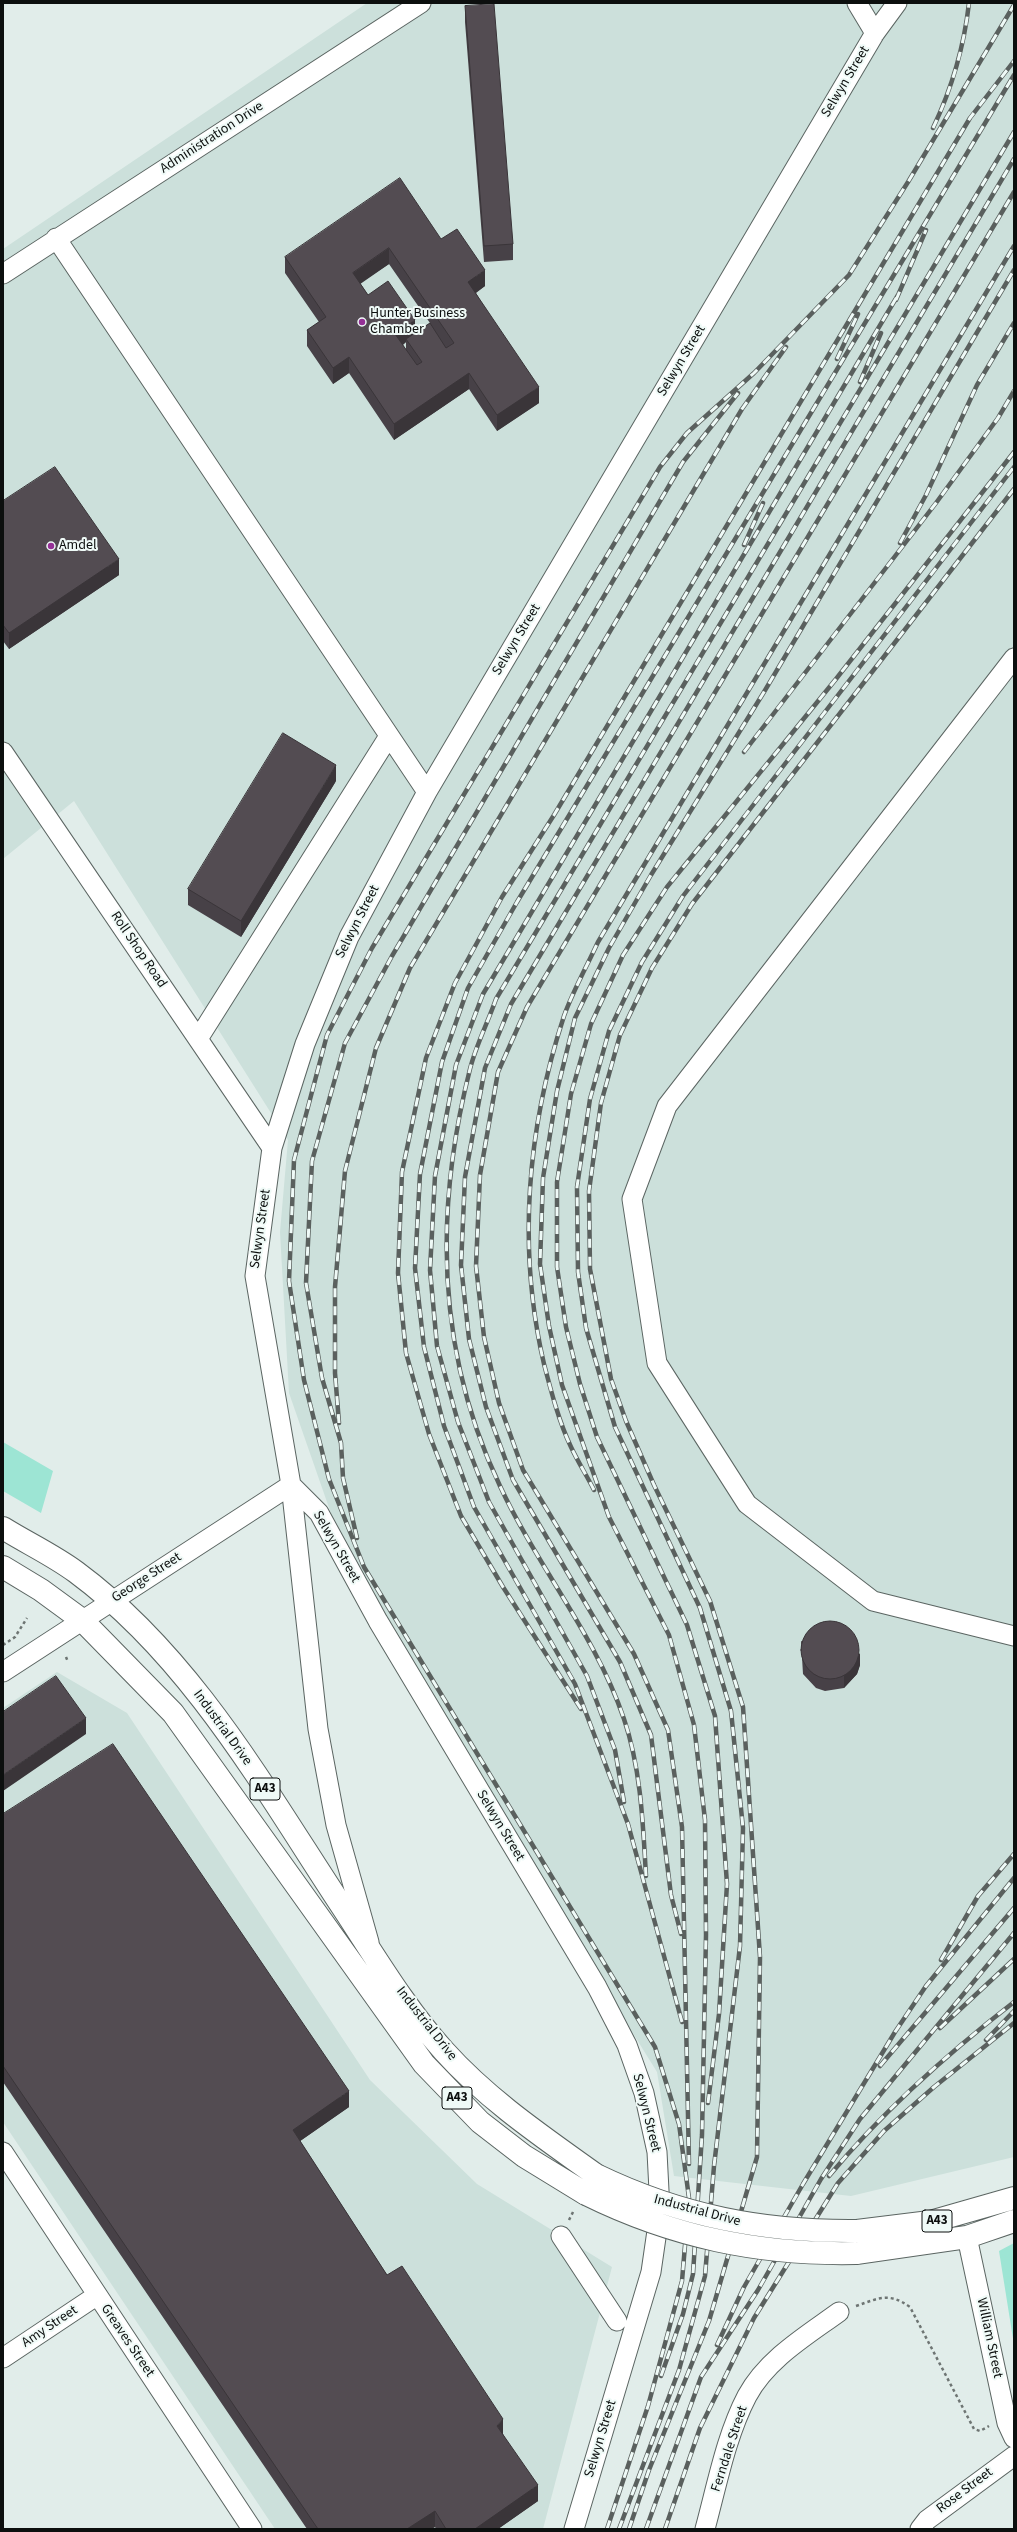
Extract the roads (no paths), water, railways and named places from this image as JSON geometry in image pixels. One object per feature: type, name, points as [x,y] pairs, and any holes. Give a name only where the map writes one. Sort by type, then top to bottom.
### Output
[{"type":"highway","name":"Industrial Drive","points":[[3,1528],[76,1572],[111,1601],[147,1636],[190,1685],[248,1763],[371,1951],[444,2051],[502,2107],[596,2175],[646,2197],[713,2218],[782,2230],[857,2231],[930,2222],[1014,2198]]},
{"type":"highway","name":"Industrial Drive","points":[[3,1567],[41,1590],[82,1620],[174,1713],[424,2064],[480,2122],[524,2156],[586,2194],[648,2221],[713,2240],[782,2251],[856,2253],[967,2237],[1014,2221]]},
{"type":"street","name":"Administration Drive","points":[[3,274],[56,238],[421,3]]},
{"type":"street","points":[[857,3],[875,33]]},
{"type":"street","name":"Selwyn Street","points":[[574,2529],[651,2272],[660,2210],[657,2152],[644,2093],[627,2045],[597,1988],[378,1621],[319,1513],[291,1485],[255,1276],[272,1148],[305,1044],[348,937],[427,792],[875,33],[897,3]]},
{"type":"street","points":[[56,238],[427,792]]},
{"type":"street","points":[[1014,658],[667,1106],[632,1198],[657,1363],[747,1504],[873,1601],[1014,1636]]},
{"type":"street","points":[[198,1039],[390,736]]},
{"type":"street","name":"Roll Shop Road","points":[[3,752],[272,1148]]},
{"type":"street","points":[[291,1485],[318,1729],[336,1825],[371,1951]]},
{"type":"street","name":"George Street","points":[[3,1672],[291,1485]]},
{"type":"street","name":"Greaves Street","points":[[3,2152],[96,2296],[252,2529]]},
{"type":"street","points":[[561,2236],[617,2321]]},
{"type":"street","name":"William Street","points":[[967,2237],[1008,2423],[1014,2438]]},
{"type":"street","name":"Amy Street","points":[[3,2358],[96,2296]]},
{"type":"street","name":"Ferndale Street","points":[[705,2529],[733,2432],[748,2395],[786,2350],[839,2312]]},
{"type":"street","name":"Rose Street","points":[[920,2529],[927,2520],[1014,2456]]},
{"type":"railway","points":[[933,128],[946,98],[956,67],[964,35],[969,3]]},
{"type":"railway","points":[[607,2529],[648,2406],[682,2281],[689,2198],[679,2124],[655,2047],[364,1567],[329,1479],[304,1380],[289,1281],[294,1160],[327,1035],[372,948],[660,467],[687,433],[754,373],[849,275],[908,182],[1014,5]]},
{"type":"railway","points":[[581,1709],[503,1587],[461,1516],[429,1434],[406,1353],[398,1273],[402,1172],[426,1058],[455,983],[502,897],[554,815],[970,118],[1014,61]]},
{"type":"railway","points":[[682,2022],[628,1824],[575,1684],[474,1507],[444,1426],[424,1347],[415,1268],[420,1174],[442,1062],[468,988],[517,902],[1014,75]]},
{"type":"railway","points":[[646,1876],[638,1777],[630,1738],[624,1719],[612,1688],[598,1659],[515,1516],[500,1486],[479,1435],[463,1384],[453,1333],[448,1280],[447,1228],[450,1175],[458,1122],[470,1069],[496,999],[1014,132]]},
{"type":"railway","points":[[681,1934],[671,1895],[651,1735],[620,1662],[513,1480],[486,1407],[469,1339],[461,1265],[465,1177],[485,1068],[511,1004],[1014,159]]},
{"type":"railway","points":[[689,2164],[682,1827],[668,1730],[634,1654],[523,1470],[499,1403],[484,1337],[476,1266],[480,1175],[498,1072],[527,1007],[1014,192]]},
{"type":"railway","points":[[896,300],[926,230]]},
{"type":"railway","points":[[594,1490],[571,1447],[556,1406],[544,1364],[536,1320],[531,1277],[529,1233],[530,1189],[534,1145],[541,1102],[551,1059],[564,1016],[598,942],[1014,246]]},
{"type":"railway","points":[[661,2376],[683,2314],[693,2274],[702,2135],[706,1935],[705,1820],[694,1725],[669,1635],[609,1517],[562,1385],[549,1326],[540,1264],[543,1178],[557,1091],[575,1018],[609,948],[651,875],[764,692],[1014,270]]},
{"type":"railway","points":[[624,1802],[615,1750],[587,1676],[489,1502],[458,1422],[437,1346],[430,1270],[435,1176],[456,1065],[483,994],[898,295]]},
{"type":"railway","points":[[837,359],[858,314]]},
{"type":"railway","points":[[900,543],[926,495],[977,385],[1014,323]]},
{"type":"railway","points":[[860,382],[881,333]]},
{"type":"railway","points":[[339,1423],[335,1373],[335,1287],[345,1171],[376,1048],[410,968],[742,409],[786,347]]},
{"type":"railway","points":[[744,752],[936,503],[998,418],[1014,391]]},
{"type":"railway","points":[[357,1538],[343,1478],[341,1443],[322,1378],[306,1283],[312,1161],[345,1043],[392,956],[683,462],[738,393]]},
{"type":"railway","points":[[708,2103],[719,2014],[727,1884],[715,1716],[687,1625],[597,1437],[580,1384],[566,1327],[557,1267],[557,1182],[571,1094],[591,1024],[623,955],[667,887],[836,679],[1014,452]]},
{"type":"railway","points":[[619,2529],[679,2370],[705,2276],[714,2166],[740,1946],[743,1828],[731,1711],[700,1608],[615,1427],[586,1328],[578,1272],[577,1187],[590,1099],[609,1031],[642,962],[683,896],[1014,467]]},
{"type":"railway","points":[[629,2529],[649,2470],[709,2321],[757,2157],[760,1957],[743,1707],[710,1601],[654,1485],[626,1421],[611,1379],[590,1269],[589,1191],[601,1103],[620,1035],[652,968],[692,904],[1014,489]]},
{"type":"railway","points":[[744,545],[763,503]]},
{"type":"railway","points":[[941,1960],[978,1896],[1014,1854]]},
{"type":"railway","points":[[717,2345],[744,2287],[803,2184],[895,2032],[926,1986],[1014,1878]]},
{"type":"railway","points":[[880,2066],[1014,1908]]},
{"type":"railway","points":[[646,2529],[701,2377],[758,2290],[821,2179],[860,2119],[1014,1933]]},
{"type":"railway","points":[[940,2028],[1014,1959]]},
{"type":"railway","points":[[829,2176],[872,2128],[917,2084],[1014,2002]]},
{"type":"railway","points":[[986,2040],[1014,2011]]},
{"type":"railway","points":[[665,2529],[700,2428],[754,2318],[838,2183],[884,2131],[934,2087],[1014,2023]]},
{"type":"place","name":"Hunter Business Chamber","points":[[362,322]]},
{"type":"place","name":"Amdel","points":[[51,546]]}]
